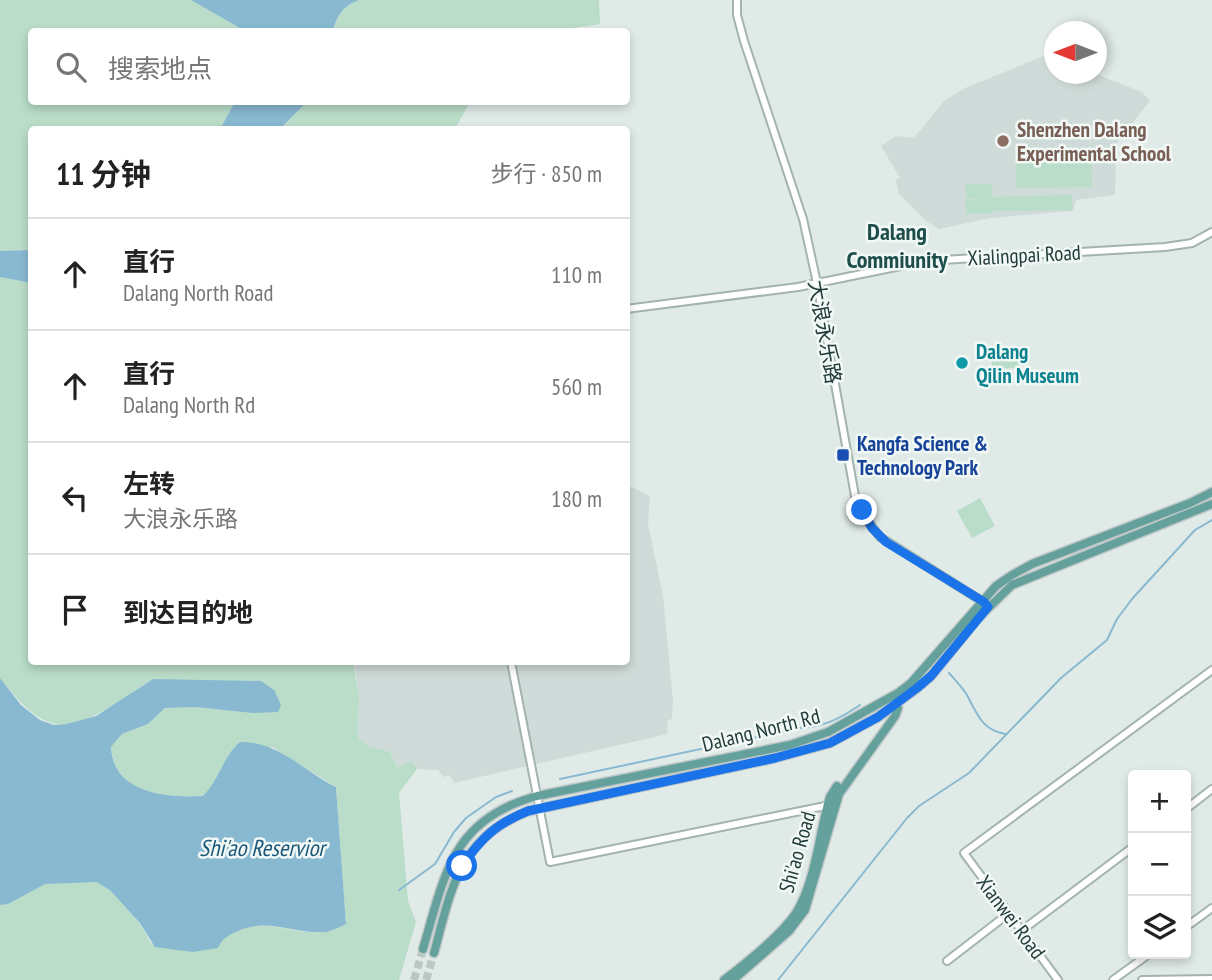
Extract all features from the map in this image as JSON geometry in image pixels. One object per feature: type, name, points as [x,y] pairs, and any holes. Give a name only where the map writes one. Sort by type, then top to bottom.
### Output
[{"type":"main road","name":"Dalang North Rd","points":[[434,953],[451,892],[462,866],[477,843],[511,818],[540,808],[803,751],[850,733],[896,705],[931,676],[986,604],[996,586],[1021,569],[1212,492]]},
{"type":"main road","name":"Dalang North Rd","points":[[423,949],[450,864],[462,842],[481,822],[501,809],[537,796],[790,745],[828,732],[882,704],[911,683],[986,604],[1008,588],[1026,578],[1212,504]]},
{"type":"main road","name":"Shi'ao Road","points":[[724,980],[780,931],[797,911],[841,782],[890,722],[897,712],[896,705]]},
{"type":"main road","name":"Shi'ao Road","points":[[733,980],[789,931],[805,910],[831,805]]},
{"type":"street","name":"大浪永乐路","points":[[737,0],[737,15],[744,41],[803,219],[855,496],[867,520],[886,542],[986,604]]},
{"type":"street","name":"Xialingpai Road","points":[[630,308],[817,283],[925,261],[1175,246],[1192,243],[1212,232]]},
{"type":"street","points":[[512,665],[550,862],[831,805]]},
{"type":"street","name":"Xianwei Road","points":[[1058,980],[964,853],[1212,670]]},
{"type":"street","points":[[1191,805],[1212,789]]},
{"type":"street","points":[[1021,931],[1128,851]]},
{"type":"street","points":[[1191,923],[1212,908]]},
{"type":"street","points":[[947,961],[1008,914]]},
{"type":"street","points":[[1113,980],[1142,959]]},
{"type":"street","points":[[1142,980],[1212,979]]},
{"type":"shaded area","name":"Shenzhen Dalang Experimental School","points":[[1044,56],[1044,84],[1107,84],[1107,78],[1142,92],[1150,101],[1116,144],[1115,195],[1076,200],[1073,211],[990,218],[939,229],[926,221],[899,194],[896,180],[900,178],[881,146],[896,136],[914,138],[944,101],[965,88]]},
{"type":"shaded area","points":[[630,486],[650,496],[648,524],[663,596],[673,701],[672,719],[668,720],[667,734],[454,783],[450,775],[443,777],[438,770],[417,769],[412,761],[397,767],[390,752],[368,746],[358,738],[359,694],[354,665],[630,665]]},
{"type":"green space","points":[[0,0],[191,0],[240,28],[28,28],[28,105],[233,105],[222,126],[28,126],[28,250],[0,251]]},
{"type":"green space","points":[[360,0],[599,0],[600,24],[573,28],[335,28],[342,12]]},
{"type":"green space","points":[[304,105],[468,105],[457,126],[284,126]]},
{"type":"green space","points":[[1091,148],[1092,187],[1016,188],[1016,150]]},
{"type":"green space","points":[[966,184],[992,184],[993,197],[1072,195],[1072,210],[966,214],[966,200],[992,199],[966,199]]},
{"type":"green space","points":[[0,277],[28,282],[28,665],[354,665],[359,694],[358,738],[368,746],[390,752],[397,767],[412,761],[417,769],[399,793],[408,901],[416,922],[399,980],[0,980],[0,905],[46,883],[90,882],[106,887],[128,908],[151,943],[217,948],[228,936],[249,927],[271,926],[314,933],[346,924],[336,787],[272,747],[212,786],[204,796],[174,796],[145,790],[132,784],[114,763],[111,747],[122,734],[148,724],[165,708],[195,707],[252,713],[193,686],[157,679],[89,718],[59,724],[46,721],[32,712],[0,678]]},
{"type":"green space","points":[[991,354],[1021,354],[1021,368],[992,369]]},
{"type":"green space","points":[[980,498],[995,526],[972,538],[957,511]]},
{"type":"water","points":[[191,0],[360,0],[342,12],[334,28],[240,28]]},
{"type":"water","points":[[233,105],[304,105],[283,126],[222,126]]},
{"type":"water","points":[[28,250],[28,282],[0,277],[0,251]]},
{"type":"water","name":"Shi'ao Reservior","points":[[0,678],[21,705],[40,720],[54,725],[96,716],[153,679],[261,681],[274,690],[281,705],[278,712],[165,708],[148,724],[122,734],[111,747],[114,763],[121,775],[145,790],[174,796],[203,796],[234,748],[240,742],[254,743],[279,752],[336,787],[346,924],[326,932],[271,926],[249,927],[228,936],[218,948],[193,952],[155,947],[139,922],[110,890],[96,882],[45,884],[8,904],[0,905]]},
{"type":"waterway","points":[[778,980],[907,818],[919,806],[969,773],[1061,678],[1107,640],[1117,619],[1132,599],[1195,530],[1212,520]]},
{"type":"waterway","points":[[949,673],[986,725],[1005,734]]},
{"type":"waterway","points":[[560,779],[816,726],[838,718],[860,705]]},
{"type":"waterway","points":[[399,890],[435,864],[454,832],[466,818],[496,797],[512,791]]},
{"type":"tunnel","points":[[414,980],[423,949]]},
{"type":"tunnel","points":[[426,980],[434,953]]},
{"type":"place","name":"Shenzhen Dalang Experimental School","points":[[1003,141]]},
{"type":"place","name":"Dalang Qilin Museum","points":[[962,363]]},
{"type":"place","name":"Kangfa Science & Technology Park","points":[[843,455]]},
{"type":"district","name":"Dalang Commiunity","points":[[897,245]]},
{"type":"route","points":[[462,866],[477,843],[493,829],[528,811],[775,758],[830,743],[878,717],[931,676],[988,607],[886,542],[872,528],[862,510]]}]
